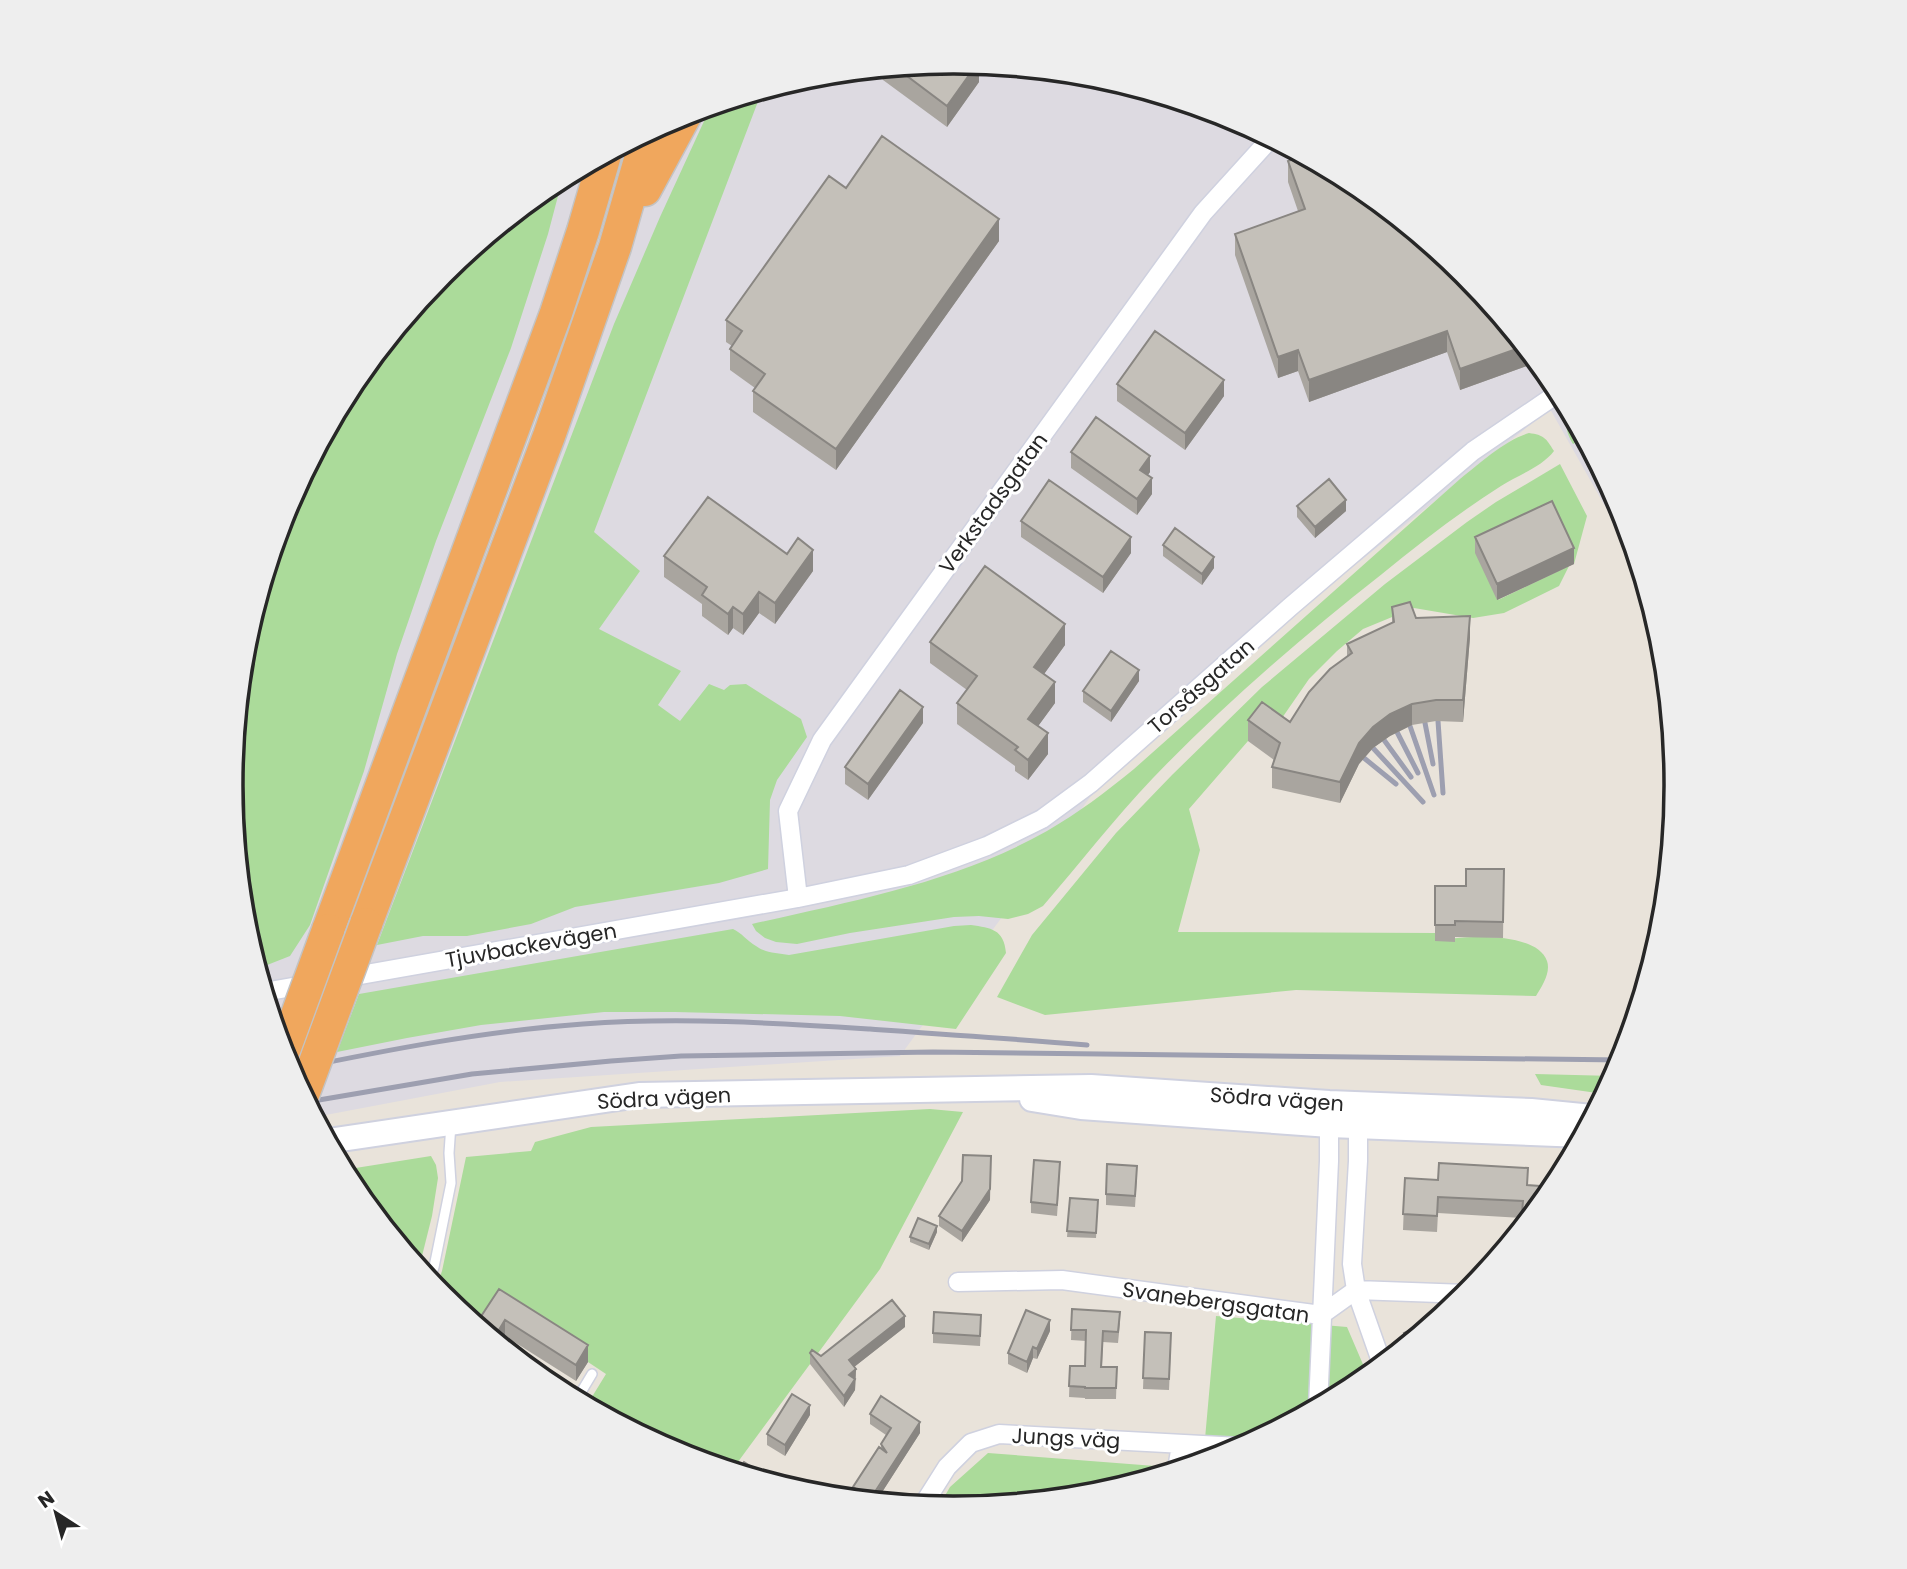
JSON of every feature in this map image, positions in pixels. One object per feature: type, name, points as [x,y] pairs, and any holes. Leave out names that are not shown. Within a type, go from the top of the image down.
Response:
[{"type":"highway","points":[[615,247],[678,129]]},
{"type":"highway","points":[[308,1081],[550,436],[615,247],[644,145]]},
{"type":"highway","points":[[289,1036],[556,313],[601,168]]},
{"type":"main road","name":"Södra vägen","points":[[338,1140],[639,1095],[961,1089],[1081,1107],[1358,1115],[1572,1134]]},
{"type":"main road","name":"Södra vägen","points":[[1358,1115],[1531,1111],[1582,1116]]},
{"type":"street","name":"Verkstadsgatan","points":[[798,898],[788,811],[822,740],[1203,212],[1264,145]]},
{"type":"street","name":"Torsåsgatan","points":[[798,898],[908,875],[987,846],[1042,818],[1091,783],[1290,607],[1473,452],[1551,399]]},
{"type":"street","name":"Tjuvbackevägen","points":[[273,990],[798,898]]},
{"type":"street","points":[[1318,1394],[1329,1114]]},
{"type":"street","points":[[1358,1115],[1352,1264],[1356,1290],[1379,1354]]},
{"type":"street","name":"Svanebergsgatan","points":[[958,1282],[1062,1280],[1321,1315],[1356,1290]]},
{"type":"street","points":[[1356,1290],[1449,1293]]},
{"type":"street","name":"Jungs väg","points":[[929,1495],[947,1467],[971,1443],[999,1434],[1213,1446]]},
{"type":"street","points":[[1179,1459],[1181,1445]]},
{"type":"lane","points":[[433,1268],[451,1183],[449,1153],[452,1122]]},
{"type":"lane","points":[[582,1391],[593,1374]]},
{"type":"shaded area","points":[[954,74],[1000,75],[1092,87],[1182,111],[1226,128],[1268,147],[1349,193],[1386,220],[1456,282],[1518,352],[1545,389],[1591,470],[1614,522],[1550,409],[1300,609],[1091,796],[900,1056],[500,1082],[325,1115],[280,1013],[256,923],[244,831],[244,738],[256,646],[280,556],[316,470],[338,429],[362,389],[419,316],[485,250],[558,193],[639,147],[681,128],[725,111],[815,87],[907,75]]},
{"type":"green space","points":[[758,101],[594,532],[640,571],[599,629],[681,671],[658,705],[680,721],[709,684],[724,690],[730,685],[746,684],[801,719],[807,737],[777,780],[770,800],[768,869],[719,883],[575,907],[531,924],[467,936],[423,936],[377,945],[614,324],[705,119]]},
{"type":"green space","points":[[559,192],[511,348],[436,541],[397,654],[364,771],[310,925],[290,956],[266,965],[256,923],[244,831],[244,738],[249,692],[256,646],[280,556],[316,470],[362,389],[389,352],[451,282],[485,250]]},
{"type":"green space","points":[[1567,426],[1576,442],[1573,444],[1569,436]]},
{"type":"green space","points":[[1529,433],[1547,440],[1554,451],[1549,457],[1440,528],[1264,672],[1153,778],[1043,906],[1028,914],[1008,919],[954,917],[797,944],[776,942],[756,931],[752,924],[866,898],[977,864],[1013,849],[1070,817],[1134,769],[1460,479],[1502,446]]},
{"type":"green space","points":[[1560,464],[1587,516],[1574,564],[1552,517],[1498,600],[1569,566],[1559,586],[1504,613],[1473,618],[1414,608],[1363,629],[1337,651],[1309,679],[1273,731],[1261,723],[1189,809],[1200,850],[1178,932],[1435,933],[1435,941],[1479,937],[1513,940],[1540,951],[1547,961],[1547,975],[1536,996],[1296,990],[1045,1015],[997,997],[1032,935],[1116,833],[1262,687],[1385,584],[1467,522]]},
{"type":"green space","points":[[971,925],[985,927],[999,934],[1006,953],[956,1029],[840,1016],[604,1012],[481,1025],[337,1052],[359,994],[733,929],[760,948],[789,955]]},
{"type":"green space","points":[[1535,1074],[1602,1076],[1594,1093],[1541,1085]]},
{"type":"green space","points":[[930,1109],[963,1112],[880,1269],[738,1462],[681,1441],[592,1397],[606,1374],[588,1362],[489,1322],[440,1276],[466,1157],[531,1151],[535,1142],[591,1127]]},
{"type":"green space","points":[[431,1156],[438,1178],[422,1256],[389,1217],[355,1168]]},
{"type":"green space","points":[[1216,1316],[1347,1327],[1363,1365],[1268,1422],[1204,1449]]},
{"type":"green space","points":[[988,1453],[1155,1466],[1092,1482],[1000,1494],[945,1496],[950,1487]]},
{"type":"building","points":[[970,74],[947,106],[906,75]]},
{"type":"building","points":[[882,136],[999,219],[836,449],[753,391],[765,374],[730,349],[742,331],[726,320],[829,176],[846,188]]},
{"type":"building","points":[[1291,160],[1349,193],[1386,220],[1456,282],[1516,349],[1460,369],[1447,331],[1309,380],[1298,350],[1278,357],[1235,234],[1305,209],[1288,161]]},
{"type":"building","points":[[1155,331],[1224,380],[1185,433],[1117,384]]},
{"type":"building","points":[[1096,417],[1150,456],[1140,470],[1152,478],[1137,499],[1071,452]]},
{"type":"building","points":[[1329,479],[1346,500],[1315,527],[1297,506]]},
{"type":"building","points":[[1049,480],[1131,537],[1103,577],[1021,521]]},
{"type":"building","points":[[708,497],[787,554],[798,538],[813,550],[775,603],[759,592],[743,614],[733,607],[728,614],[702,595],[707,587],[664,556]]},
{"type":"building","points":[[1552,501],[1574,548],[1497,584],[1475,537]]},
{"type":"building","points":[[1175,528],[1214,557],[1202,574],[1163,545]]},
{"type":"building","points":[[985,566],[1065,624],[1034,667],[1055,682],[1028,719],[1048,733],[1028,760],[1015,750],[1018,747],[957,703],[977,676],[930,642]]},
{"type":"building","points":[[1410,602],[1416,618],[1470,616],[1463,700],[1436,700],[1412,704],[1390,714],[1373,727],[1359,743],[1340,782],[1272,767],[1280,743],[1248,720],[1262,702],[1290,722],[1309,692],[1330,669],[1352,653],[1347,644],[1394,622],[1392,607]]},
{"type":"building","points":[[1111,651],[1139,670],[1111,711],[1083,691]]},
{"type":"building","points":[[900,690],[923,707],[868,784],[845,767]]},
{"type":"building","points":[[1466,869],[1504,869],[1503,922],[1455,921],[1455,925],[1435,925],[1435,886],[1466,886]]},
{"type":"building","points":[[963,1155],[991,1156],[990,1189],[962,1231],[939,1216],[962,1181]]},
{"type":"building","points":[[1034,1160],[1060,1162],[1057,1205],[1031,1202]]},
{"type":"building","points":[[1439,1163],[1528,1168],[1527,1185],[1541,1186],[1522,1211],[1523,1201],[1438,1197],[1437,1216],[1403,1214],[1405,1178],[1438,1180]]},
{"type":"building","points":[[1107,1164],[1137,1166],[1135,1196],[1106,1194]]},
{"type":"building","points":[[1070,1198],[1098,1200],[1096,1233],[1067,1231]]},
{"type":"building","points":[[918,1218],[937,1226],[929,1244],[910,1237]]},
{"type":"building","points":[[499,1289],[588,1345],[576,1365],[505,1320],[499,1330],[481,1316]]},
{"type":"building","points":[[892,1300],[905,1316],[849,1360],[856,1369],[849,1375],[855,1379],[844,1396],[810,1353],[812,1350],[821,1356]]},
{"type":"building","points":[[1072,1309],[1120,1312],[1118,1332],[1103,1331],[1101,1367],[1117,1367],[1116,1388],[1069,1386],[1070,1366],[1085,1366],[1086,1330],[1071,1330]]},
{"type":"building","points":[[1026,1310],[1050,1320],[1037,1349],[1033,1347],[1027,1362],[1008,1353]]},
{"type":"building","points":[[934,1312],[981,1315],[980,1336],[933,1333]]},
{"type":"building","points":[[1145,1332],[1171,1333],[1169,1379],[1143,1378]]},
{"type":"building","points":[[792,1394],[810,1405],[785,1445],[767,1434]]},
{"type":"building","points":[[881,1396],[920,1422],[876,1491],[853,1487],[879,1447],[887,1453],[881,1444],[891,1428],[870,1414]]},
{"type":"railway","points":[[1438,721],[1443,793]]},
{"type":"railway","points":[[1425,723],[1433,764]]},
{"type":"railway","points":[[1410,726],[1434,795]]},
{"type":"railway","points":[[1397,732],[1418,773]]},
{"type":"railway","points":[[1384,740],[1411,777]]},
{"type":"railway","points":[[1373,748],[1423,802]]},
{"type":"railway","points":[[1364,758],[1396,784]]},
{"type":"railway","points":[[302,1068],[472,1036],[619,1022],[762,1023],[1087,1045]]},
{"type":"railway","points":[[317,1100],[472,1074],[681,1056],[933,1052],[1609,1060]]}]
